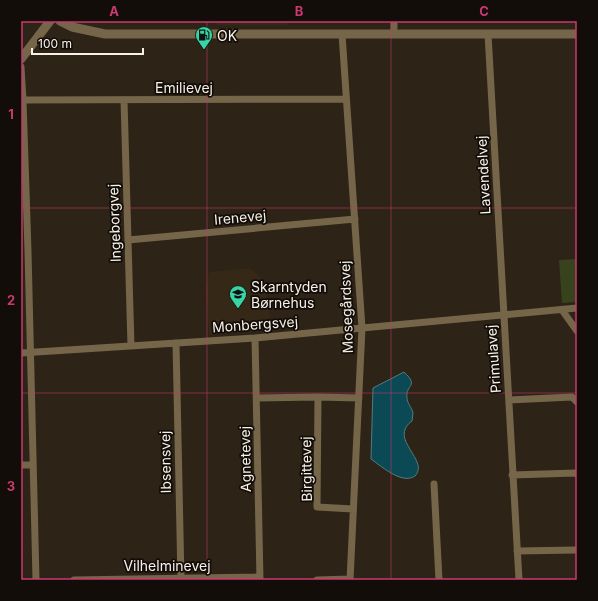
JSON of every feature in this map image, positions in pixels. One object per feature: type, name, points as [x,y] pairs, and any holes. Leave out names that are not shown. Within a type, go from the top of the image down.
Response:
[{"type":"street","points":[[21,59],[50,21]]},
{"type":"street","points":[[60,21],[72,27],[105,34],[577,34]]},
{"type":"street","points":[[394,21],[394,34]]},
{"type":"street","name":"Mosegårdsvej","points":[[317,580],[350,580],[359,398],[362,328],[342,34]]},
{"type":"street","name":"Lavendelvej","points":[[488,34],[503,315]]},
{"type":"street","points":[[21,67],[31,352],[36,580]]},
{"type":"street","name":"Emilievej","points":[[22,100],[346,99]]},
{"type":"street","name":"Ingeborgvej","points":[[124,100],[131,346]]},
{"type":"street","name":"Irenevej","points":[[128,240],[355,219]]},
{"type":"street","name":"Monbergsvej","points":[[21,353],[255,338],[577,308]]},
{"type":"street","points":[[562,310],[577,331]]},
{"type":"street","name":"Primulavej","points":[[503,315],[510,400],[512,475],[519,580]]},
{"type":"street","name":"Agnetevej","points":[[255,338],[260,579]]},
{"type":"street","name":"Ibsensvej","points":[[176,343],[181,579]]},
{"type":"street","name":"Birgittevej","points":[[318,397],[317,507],[353,509]]},
{"type":"street","name":"Primulavej","points":[[510,400],[572,397],[577,402]]},
{"type":"street","points":[[257,398],[359,398]]},
{"type":"street","points":[[21,465],[33,465]]},
{"type":"street","points":[[512,475],[577,474]]},
{"type":"street","points":[[434,484],[439,580]]},
{"type":"street","points":[[517,552],[577,550]]},
{"type":"street","name":"Vilhelminevej","points":[[74,580],[260,579]]},
{"type":"shaded area","points":[[217,21],[316,22],[288,22],[288,25],[217,25]]},
{"type":"shaded area","name":"Skarntyden Børnehus","points":[[250,268],[265,282],[272,330],[209,335],[206,288],[209,272]]},
{"type":"green space","points":[[577,259],[577,302],[562,303],[559,260]]},
{"type":"water","points":[[404,372],[411,380],[407,398],[413,413],[412,421],[404,432],[404,437],[418,465],[418,472],[415,476],[410,478],[404,478],[392,474],[371,459],[373,388]]},
{"type":"place","name":"OK","points":[[204,50]]},
{"type":"place","name":"Skarntyden Børnehus","points":[[238,309]]}]
